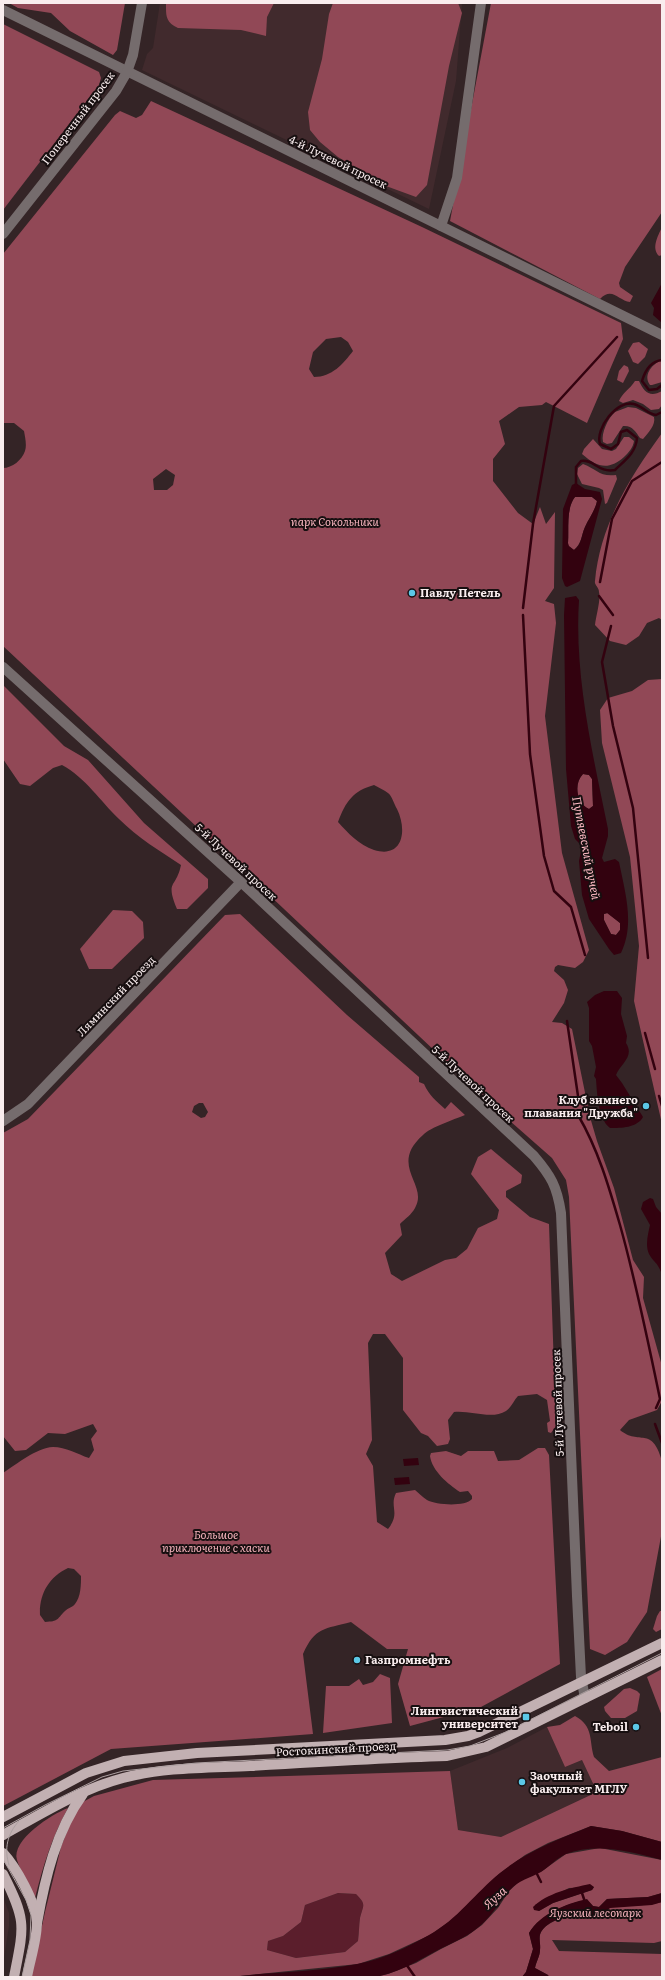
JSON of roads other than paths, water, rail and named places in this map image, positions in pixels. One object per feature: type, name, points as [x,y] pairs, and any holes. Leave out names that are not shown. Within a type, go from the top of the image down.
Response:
[{"type":"main road","name":"Ростокинский проезд","points":[[3,1816],[86,1773],[124,1761],[197,1753],[458,1738],[473,1734],[502,1722],[662,1643]]},
{"type":"main road","name":"Ростокинский проезд","points":[[3,1835],[84,1793],[124,1778],[151,1773],[461,1754],[486,1747],[662,1660]]},
{"type":"main road","points":[[27,1977],[37,1923],[51,1862],[62,1832],[74,1807],[84,1793]]},
{"type":"main road","points":[[3,1853],[14,1866],[33,1906],[37,1923]]},
{"type":"main road","points":[[3,1874],[18,1903],[22,1920],[22,1938],[14,1977]]},
{"type":"street","name":"Поперечный просек","points":[[3,234],[116,91],[128,72],[133,55],[142,3]]},
{"type":"street","points":[[441,226],[457,178],[481,3]]},
{"type":"street","name":"4-й Лучевой просек","points":[[3,10],[662,335]]},
{"type":"street","name":"5-й Лучевой просек","points":[[3,667],[241,882],[534,1156],[547,1172],[558,1191],[561,1213],[582,1682],[585,1698]]},
{"type":"street","name":"Ляминский проезд","points":[[3,1121],[28,1104],[241,882]]},
{"type":"water","points":[[662,283],[662,323],[653,315],[654,308],[651,303]]},
{"type":"water","points":[[576,483],[585,489],[600,492],[602,499],[580,581],[567,587],[565,586],[562,578],[563,509],[572,485]],"holes":[[[575,497],[592,497],[597,501],[596,505],[585,527],[580,542],[574,550],[568,543],[568,519],[570,507]]]},
{"type":"water","points":[[576,596],[579,600],[578,629],[582,686],[591,744],[608,829],[608,836],[602,858],[604,862],[615,859],[619,862],[628,908],[625,942],[621,953],[614,955],[589,919],[582,895],[579,861],[582,846],[575,839],[571,826],[566,769],[565,598]],"holes":[[[583,774],[589,775],[592,779],[593,806],[589,809],[579,798],[577,788]],[[607,913],[620,923],[620,930],[616,935],[611,934],[604,920],[604,914]]]},
{"type":"water","points":[[604,991],[617,991],[622,998],[621,1014],[627,1036],[626,1043],[629,1052],[626,1060],[616,1075],[643,1117],[637,1123],[624,1127],[610,1128],[603,1119],[599,1105],[596,1079],[594,1076],[596,1067],[592,1046],[589,1041],[589,1008],[587,1002],[595,995]]},
{"type":"water","points":[[650,1198],[653,1199],[656,1207],[662,1214],[662,1275],[648,1251],[647,1240],[650,1225],[641,1209],[643,1202]]},
{"type":"water","points":[[418,1458],[419,1465],[404,1466],[403,1459]]},
{"type":"water","points":[[409,1477],[410,1484],[395,1485],[394,1478]]},
{"type":"water","name":"Яуза","points":[[591,1826],[622,1831],[662,1842],[662,1860],[627,1851],[602,1849],[578,1850],[566,1854],[541,1872],[521,1881],[513,1887],[485,1921],[472,1932],[410,1965],[385,1975],[375,1977],[230,1977],[341,1967],[366,1962],[394,1952],[421,1940],[439,1929],[458,1914],[491,1881],[510,1865],[544,1846]]},
{"type":"water","points":[[590,1884],[594,1887],[592,1890],[553,1903],[539,1911],[534,1910],[533,1907],[545,1898],[567,1889]]},
{"type":"water","points":[[662,1893],[662,1902],[652,1905],[610,1908],[602,1915],[569,1916],[553,1921],[546,1926],[540,1934],[540,1952],[535,1968],[549,1977],[522,1977],[526,1972],[533,1949],[529,1933],[540,1920],[555,1910],[587,1899],[593,1906],[599,1907],[607,1899],[648,1897]]},
{"type":"waterway","points":[[523,608],[533,524],[554,406],[617,337]]},
{"type":"waterway","name":"Путяевский ручей","points":[[662,360],[655,362],[649,367],[642,381],[649,390],[657,389],[662,385]]},
{"type":"waterway","name":"Путяевский ручей","points":[[576,486],[576,467],[581,461],[589,462],[604,470],[615,470],[632,452],[637,438],[627,430],[621,432],[618,444],[611,449],[600,444],[599,438],[604,423],[614,411],[621,406],[634,404],[656,415],[662,412]]},
{"type":"waterway","points":[[600,582],[612,519],[632,481],[662,462]]},
{"type":"waterway","points":[[599,596],[613,615]]},
{"type":"waterway","points":[[523,615],[530,754],[544,856],[554,891],[571,907],[585,955]]},
{"type":"waterway","points":[[611,626],[602,662],[613,726],[633,808],[648,958]]},
{"type":"waterway","points":[[567,1021],[578,1096]]},
{"type":"waterway","points":[[645,1033],[655,1069]]},
{"type":"waterway","points":[[659,1096],[662,1106]]},
{"type":"waterway","points":[[578,1115],[602,1168],[626,1246],[642,1312],[660,1399],[656,1408]]},
{"type":"waterway","points":[[655,1424],[662,1443]]},
{"type":"waterway","points":[[536,1872],[541,1882]]},
{"type":"waterway","points":[[580,1891],[585,1902]]},
{"type":"waterway","points":[[406,1964],[415,1977]]},
{"type":"tram line","points":[[3,1828],[45,1805],[102,1777],[123,1771],[196,1763],[447,1750],[470,1746],[506,1732],[662,1653]]},
{"type":"tram line","points":[[9,1865],[7,1853],[9,1836],[19,1821]]},
{"type":"tram line","points":[[3,1859],[26,1900],[31,1915],[30,1940],[22,1977]]},
{"type":"place","name":"Павлу Петель","points":[[412,593]]},
{"type":"place","name":"Клуб зимнего плавания \"Дружба\"","points":[[646,1106]]},
{"type":"place","name":"Газпромнефть","points":[[357,1660]]},
{"type":"place","name":"Лингвистический университет","points":[[526,1717]]},
{"type":"place","name":"Teboil","points":[[636,1727]]},
{"type":"place","name":"Заочный факультет МГЛУ","points":[[522,1782]]},
{"type":"park label","name":"парк Сокольники","points":[[335,522]]},
{"type":"park label","name":"Большое приключение с хаски","points":[[216,1541]]},
{"type":"park label","name":"Яузский лесопарк","points":[[595,1913]]}]
